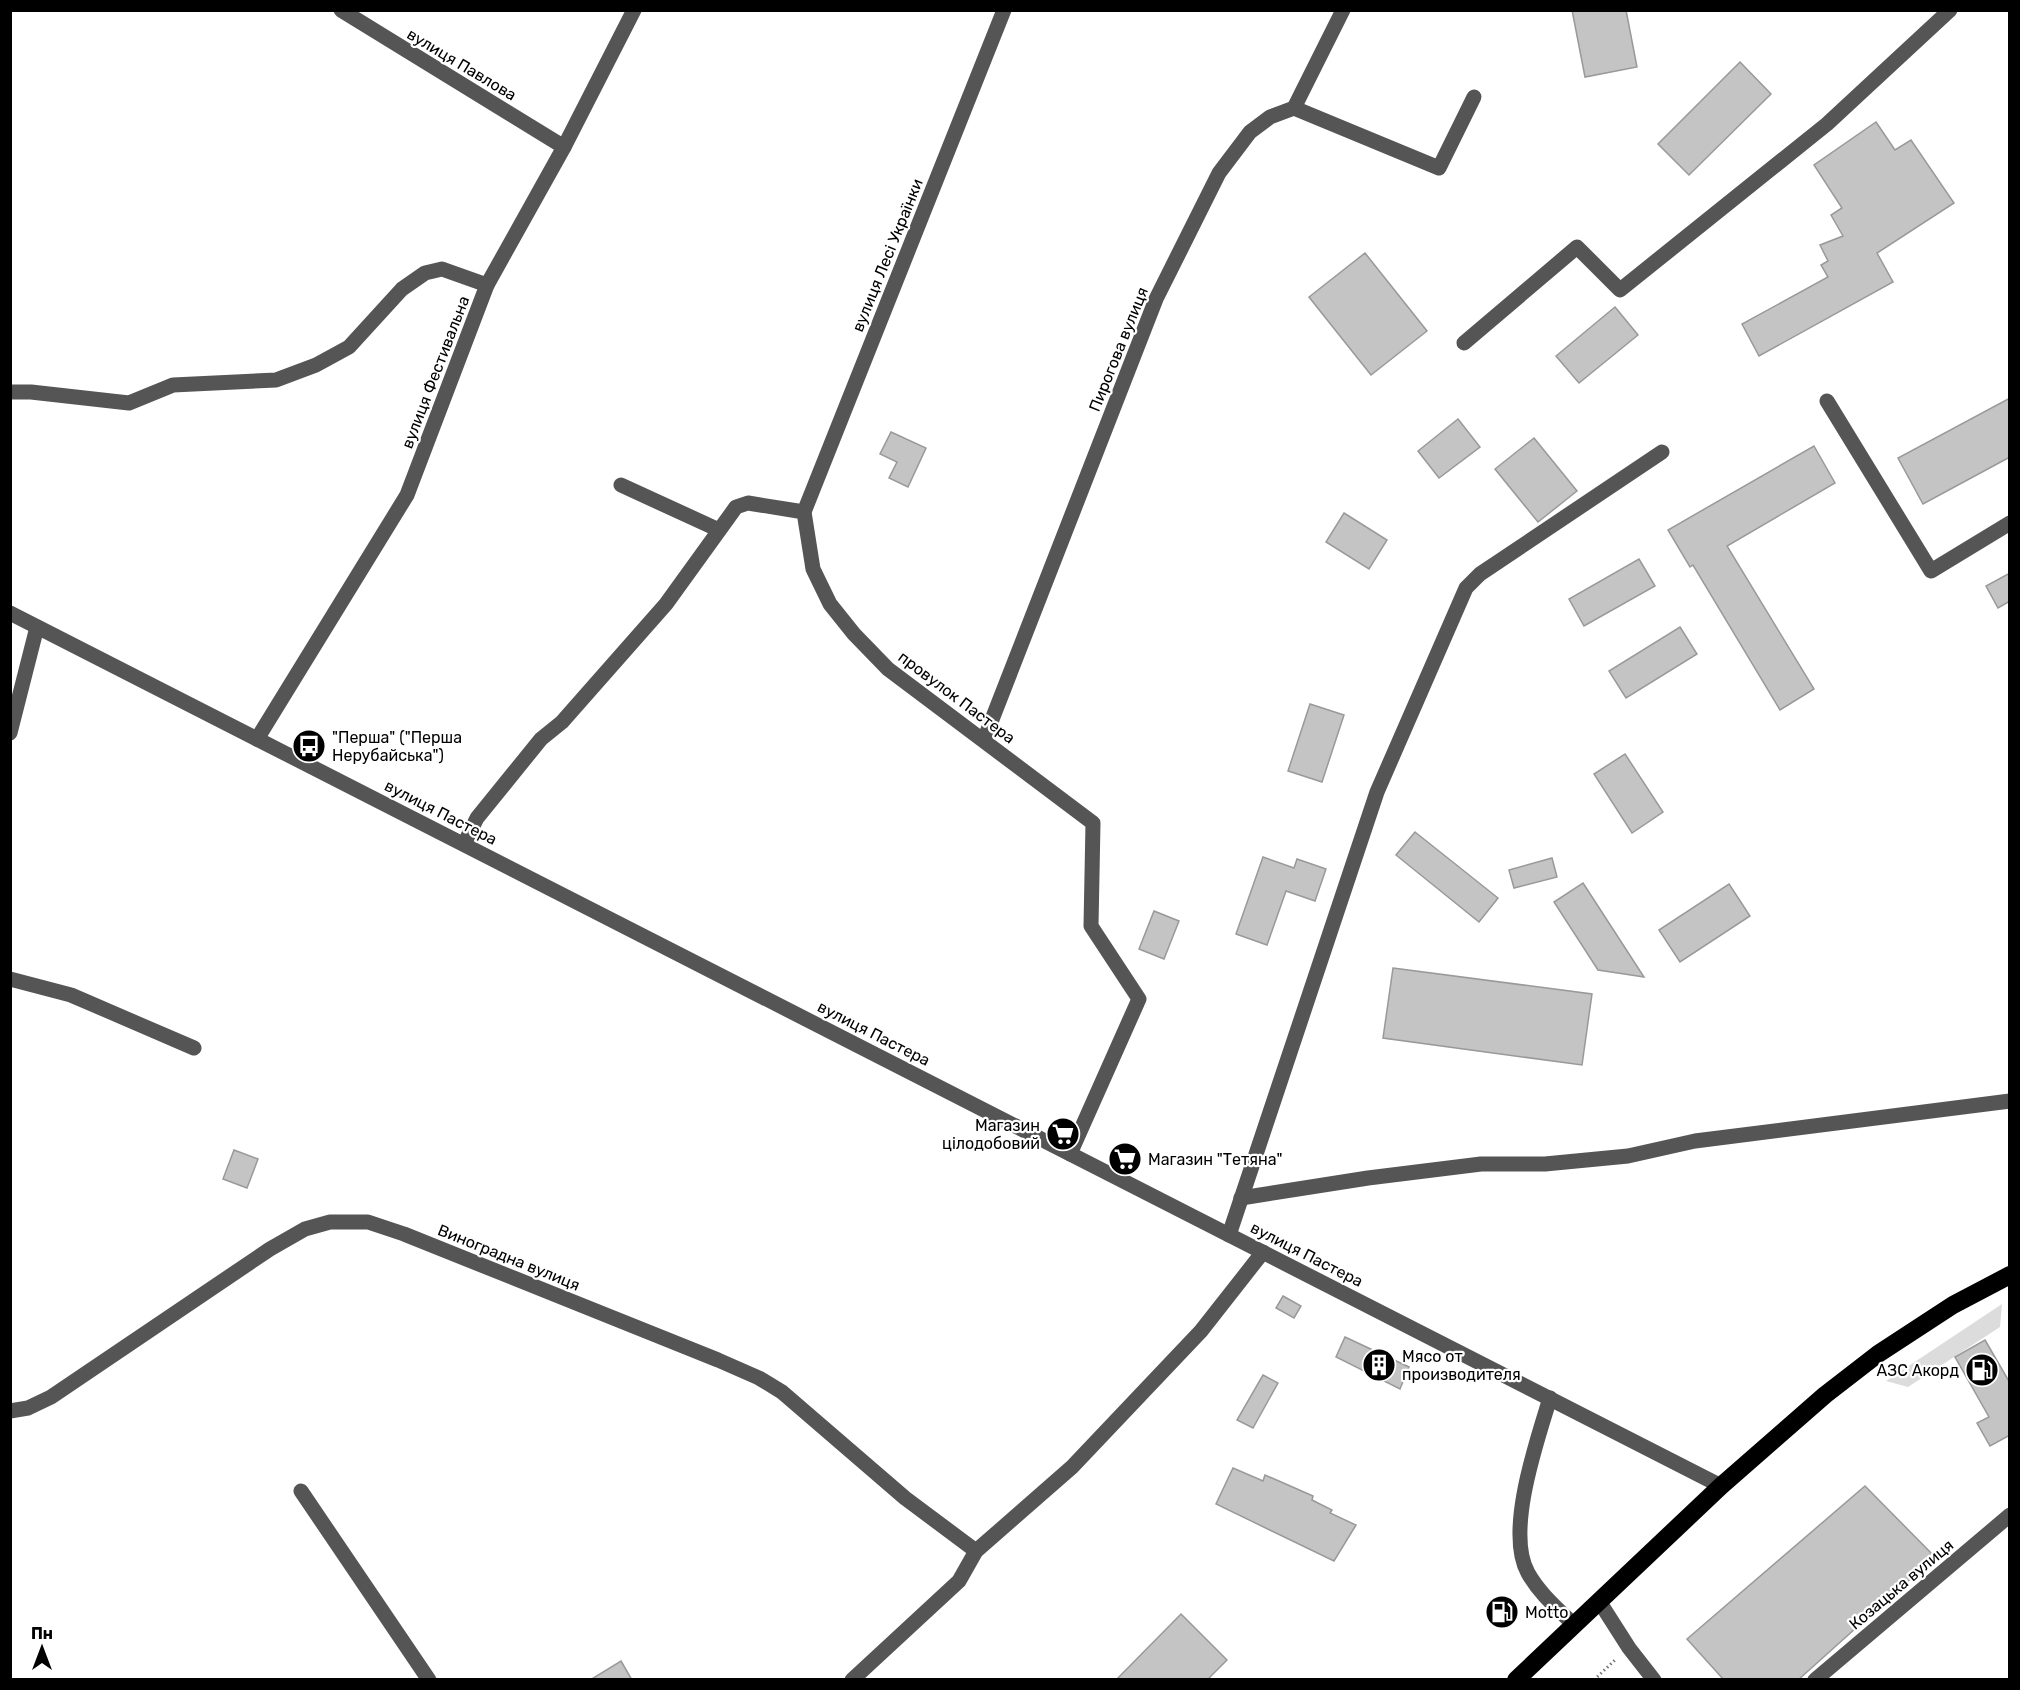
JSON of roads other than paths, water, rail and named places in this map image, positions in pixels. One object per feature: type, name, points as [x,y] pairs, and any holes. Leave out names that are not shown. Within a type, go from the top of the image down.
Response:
[{"type":"highway","points":[[1516,1680],[1721,1486],[1825,1395],[1878,1354],[1953,1305],[2010,1275]]},
{"type":"street","name":"вулиця Павлова","points":[[340,10],[564,147]]},
{"type":"street","name":"вулиця Фестивальна","points":[[257,739],[407,495],[487,285],[564,147],[634,10]]},
{"type":"street","name":"вулиця Лесі Українки","points":[[804,512],[1004,10]]},
{"type":"street","points":[[1343,10],[1294,108],[1439,168],[1474,97]]},
{"type":"street","points":[[1464,343],[1577,247],[1620,290],[1827,124],[1950,10]]},
{"type":"street","name":"Пирогова вулиця","points":[[984,740],[1156,299],[1219,173],[1250,132],[1270,117],[1294,108]]},
{"type":"street","points":[[10,392],[31,392],[129,403],[173,385],[276,380],[316,365],[349,347],[402,289],[425,273],[442,269],[487,285]]},
{"type":"street","points":[[1827,400],[1931,571],[2010,523]]},
{"type":"street","points":[[1229,1235],[1377,792],[1467,588],[1480,574],[1662,452]]},
{"type":"street","points":[[621,485],[719,530]]},
{"type":"street","points":[[464,844],[477,818],[541,739],[562,722],[666,604],[736,507],[748,503],[804,512]]},
{"type":"street","name":"провулок Пастера","points":[[804,512],[813,569],[830,604],[888,669],[1093,824],[1091,926],[1139,999],[1070,1154]]},
{"type":"street","name":"вулиця Пастера","points":[[10,613],[1721,1486]]},
{"type":"street","points":[[10,733],[37,627]]},
{"type":"street","points":[[10,979],[71,995],[194,1048]]},
{"type":"street","points":[[1241,1198],[1368,1178],[1482,1164],[1545,1164],[1628,1156],[1695,1141],[2010,1101]]},
{"type":"street","name":"Виноградна вулиця","points":[[10,1411],[28,1408],[51,1397],[270,1249],[305,1229],[330,1222],[368,1222],[759,1378],[782,1392],[905,1498],[976,1551]]},
{"type":"street","points":[[852,1680],[959,1581],[976,1551],[1080,1458],[1201,1331],[1263,1252]]},
{"type":"street","points":[[1550,1398],[1525,1481],[1521,1551],[1528,1574],[1574,1625]]},
{"type":"street","points":[[301,1491],[429,1680]]},
{"type":"street","name":"Козацька вулиця","points":[[1822,1677],[2010,1515]]},
{"type":"street","points":[[1599,1601],[1629,1648],[1654,1680]]},
{"type":"place","name":"\"Перша\" (\"Перша Нерубайська\")","points":[[309,746]]},
{"type":"place","name":"Магазин цілодобовий","points":[[1063,1134]]},
{"type":"place","name":"Магазин \"Тетяна\"","points":[[1125,1159]]},
{"type":"place","name":"Мясо от производителя","points":[[1379,1365]]},
{"type":"place","name":"АЗС Акорд","points":[[1982,1370]]},
{"type":"place","name":"Motto","points":[[1502,1612]]}]
